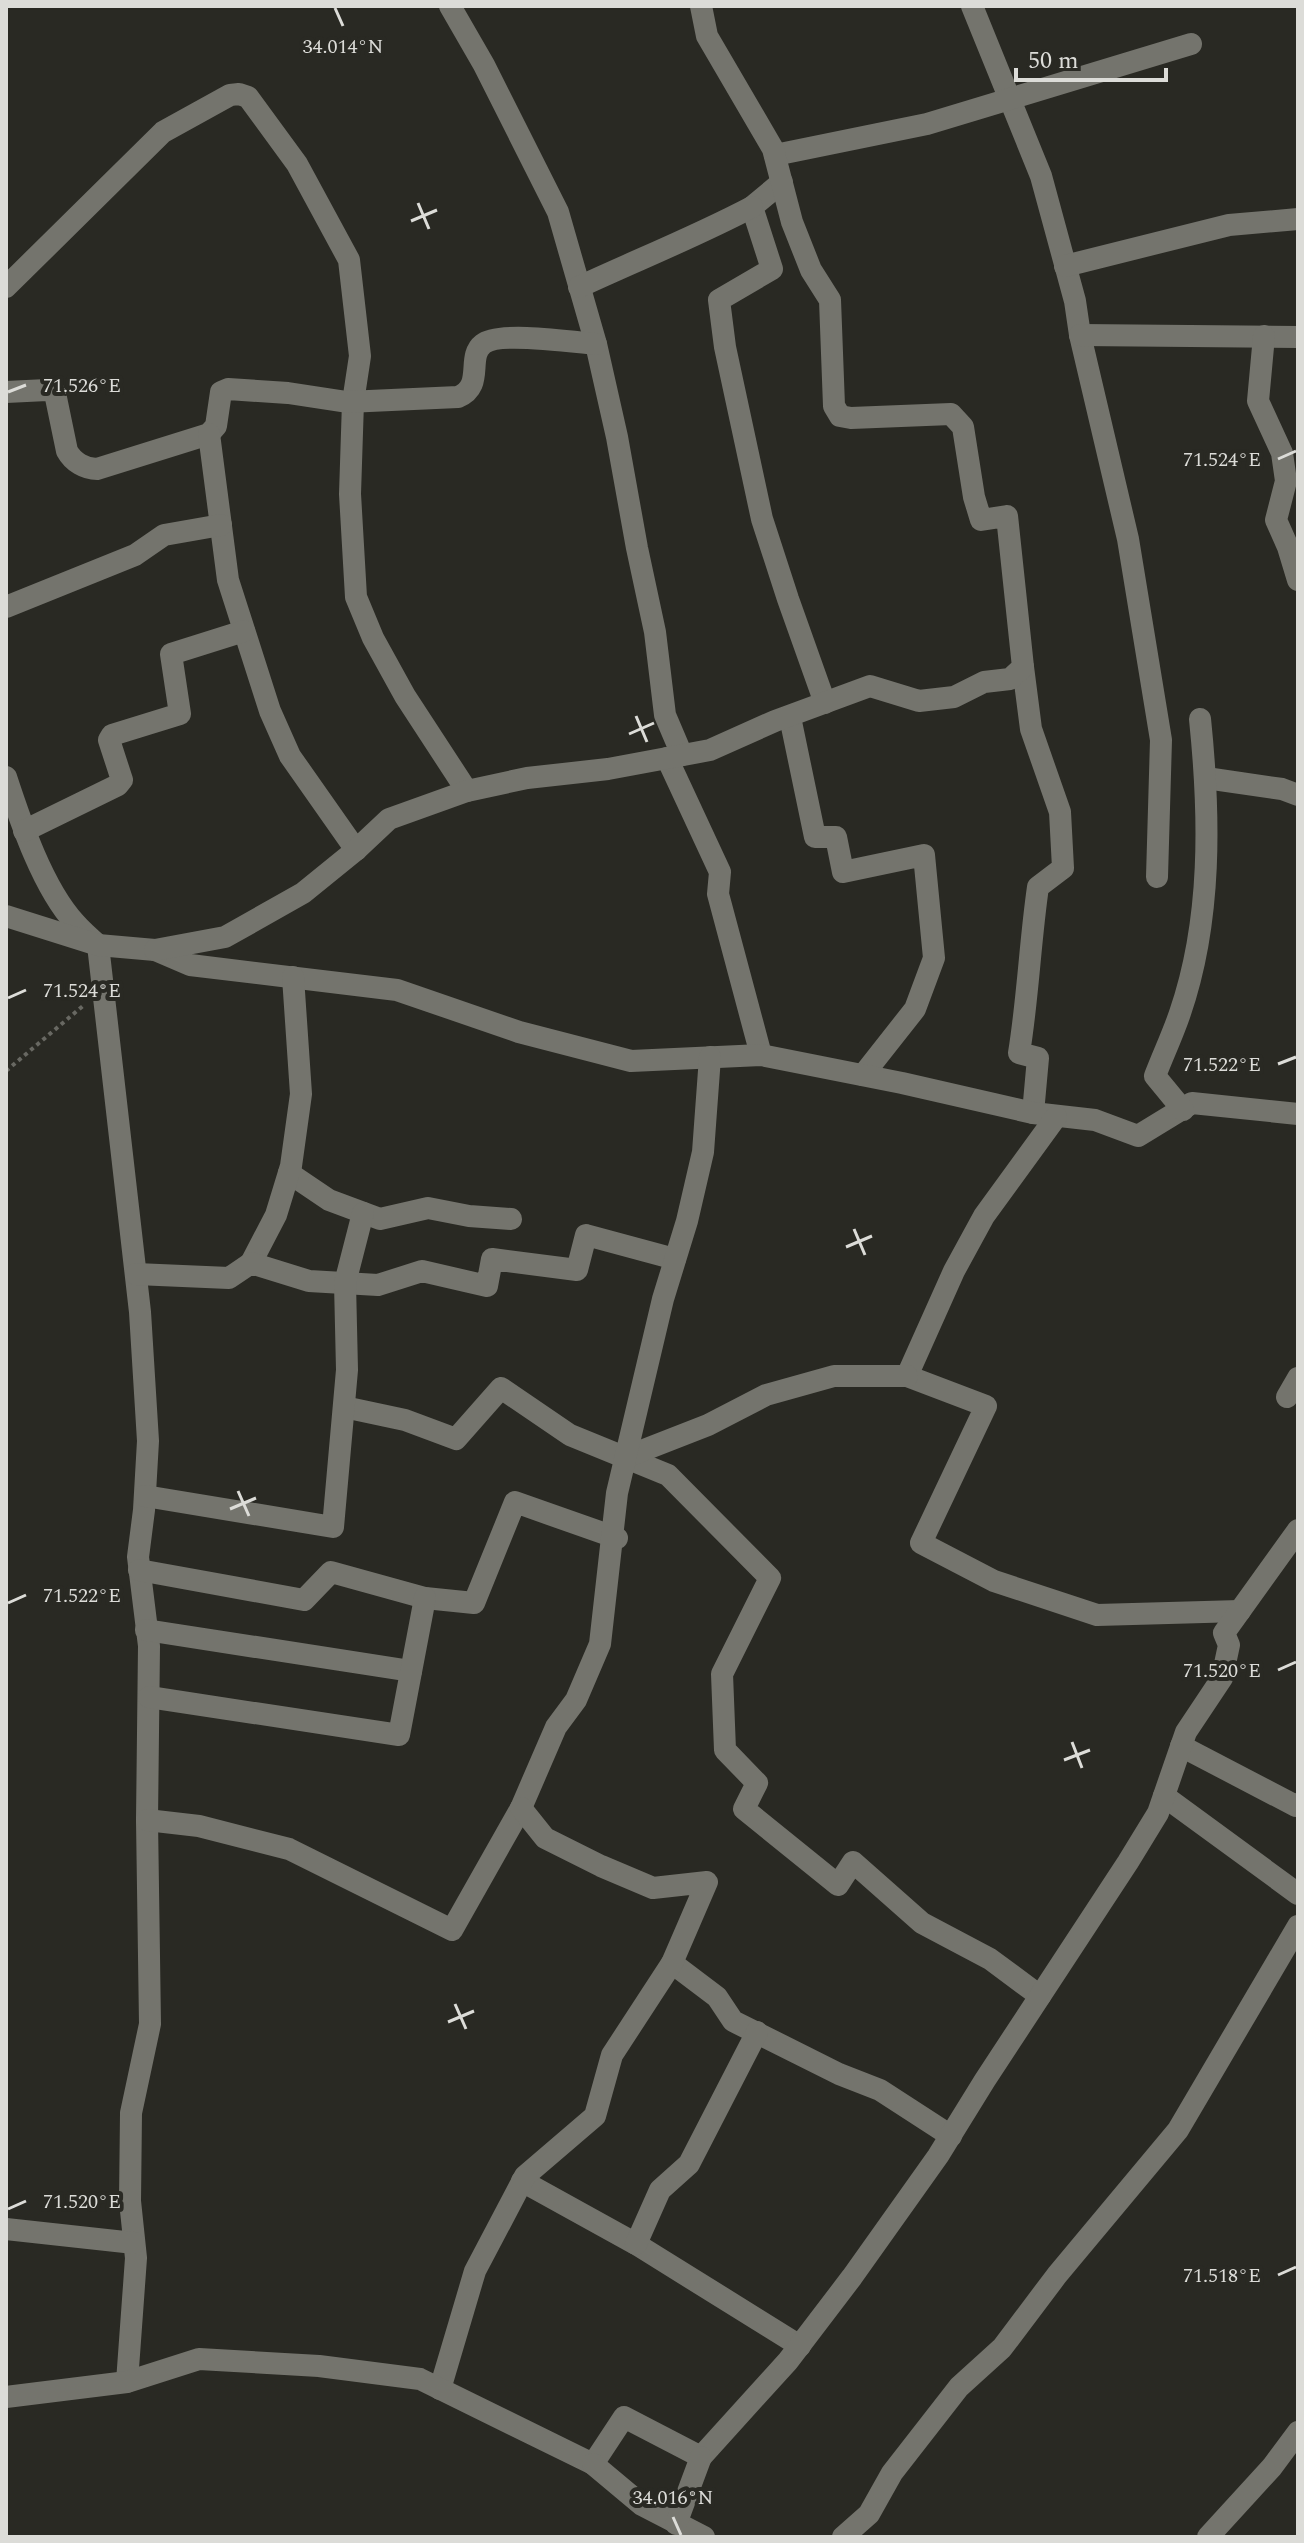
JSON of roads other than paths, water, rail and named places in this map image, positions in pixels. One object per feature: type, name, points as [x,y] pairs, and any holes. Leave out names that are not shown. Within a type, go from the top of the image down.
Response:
[{"type":"street","points":[[450,6],[484,65],[558,212],[596,344],[617,437],[655,632],[665,715],[674,756],[720,872],[718,894],[761,1055]]},
{"type":"street","points":[[701,6],[707,36],[775,155],[792,222],[811,270],[830,300],[834,406],[840,416],[851,418],[951,414],[963,427],[974,497],[981,520],[1007,516],[1031,729],[1060,812],[1063,868],[1038,887],[1033,926],[1019,1053],[1038,1058],[1033,1113]]},
{"type":"street","points":[[972,6],[1041,176],[1075,301],[1080,335],[1128,539],[1161,740],[1157,877]]},
{"type":"street","points":[[775,155],[927,124],[1191,44]]},
{"type":"street","points":[[6,287],[163,132],[230,95],[248,97],[297,164],[349,260],[360,356],[353,402],[350,494],[356,597],[373,638],[405,696],[467,791]]},
{"type":"street","points":[[579,287],[701,234],[752,207],[782,182]]},
{"type":"street","points":[[752,207],[772,269],[719,300],[725,347],[762,519],[825,703]]},
{"type":"street","points":[[1065,266],[1229,225],[1298,219]]},
{"type":"street","points":[[1080,335],[1298,337]]},
{"type":"street","points":[[1264,336],[1258,401],[1282,453],[1286,481],[1276,520],[1298,580]]},
{"type":"street","points":[[6,392],[47,390],[55,393],[67,451],[72,459],[89,469],[97,469],[209,434],[216,426],[221,392],[228,389],[353,402],[458,397],[467,394],[472,386],[479,347],[492,339],[525,338],[596,344]]},
{"type":"street","points":[[209,434],[228,580],[270,711],[290,756],[356,850]]},
{"type":"street","points":[[6,607],[135,555],[164,535],[221,525]]},
{"type":"street","points":[[24,831],[118,785],[122,780],[109,740],[112,735],[180,714],[171,654],[244,631]]},
{"type":"street","points":[[6,916],[98,945],[155,950],[225,937],[303,893],[389,819],[467,791],[527,778],[608,769],[710,750],[870,686],[919,701],[954,697],[984,682],[1010,679],[1023,667]]},
{"type":"street","points":[[790,717],[815,837],[836,837],[843,872],[924,855],[934,958],[915,1009],[863,1075]]},
{"type":"street","points":[[1183,1110],[1155,1076],[1181,1012],[1198,943],[1206,869],[1206,778],[1200,719]]},
{"type":"street","points":[[6,777],[24,831],[56,897],[74,922],[98,945],[136,1274],[148,1441],[138,1557],[149,1646],[147,1820],[150,2024],[131,2113],[130,2201],[136,2258],[127,2382]]},
{"type":"street","points":[[1206,778],[1282,789],[1298,795]]},
{"type":"street","points":[[155,950],[190,965],[397,990],[519,1032],[631,1061],[761,1055],[1033,1113],[1095,1120],[1138,1136],[1192,1103],[1298,1114]]},
{"type":"street","points":[[136,1274],[229,1278],[251,1263],[276,1215],[289,1173],[301,1094],[293,977]]},
{"type":"street","points":[[147,1820],[199,1826],[289,1849],[452,1930],[521,1808],[556,1727],[576,1700],[600,1644],[615,1537],[617,1493],[663,1299],[703,1152],[710,1057]]},
{"type":"street","points":[[907,1376],[954,1271],[984,1216],[1056,1117]]},
{"type":"street","points":[[289,1173],[329,1200],[380,1219],[428,1208],[469,1216],[511,1219]]},
{"type":"street","points":[[145,1496],[333,1527],[347,1370],[345,1283],[363,1213]]},
{"type":"street","points":[[251,1263],[309,1281],[378,1285],[422,1271],[487,1286],[492,1259],[577,1270],[586,1235],[675,1259]]},
{"type":"street","points":[[626,1457],[708,1425],[779,1391],[834,1376],[907,1376],[986,1406],[921,1543],[994,1581],[1097,1615],[1240,1611]]},
{"type":"street","points":[[344,1407],[405,1420],[456,1439],[501,1388],[570,1435],[668,1475],[770,1578],[722,1674],[725,1750],[757,1783],[744,1809],[838,1885],[853,1862],[922,1923],[990,1959],[1040,1996]]},
{"type":"street","points":[[139,1570],[304,1600],[331,1572],[425,1598],[474,1603],[515,1502],[615,1537]]},
{"type":"street","points":[[676,2524],[701,2457],[800,2346],[852,2277],[951,2136],[1128,1862],[1158,1813],[1186,1732],[1222,1678],[1229,1645],[1224,1633],[1298,1530]]},
{"type":"street","points":[[149,1697],[399,1735],[425,1598]]},
{"type":"street","points":[[146,1630],[411,1671]]},
{"type":"street","points":[[1181,1746],[1296,1806],[1298,1804]]},
{"type":"street","points":[[1164,1796],[1298,1894]]},
{"type":"street","points":[[440,2389],[475,2271],[522,2181],[595,2116],[612,2055],[672,1963],[707,1882],[653,1888],[545,1838],[521,1808]]},
{"type":"street","points":[[843,2537],[869,2514],[892,2473],[959,2387],[1002,2348],[1057,2275],[1178,2130],[1298,1926]]},
{"type":"street","points":[[672,1963],[717,1997],[733,2021],[839,2074],[880,2090],[951,2136]]},
{"type":"street","points":[[636,2244],[660,2190],[689,2164],[757,2032]]},
{"type":"street","points":[[522,2181],[636,2244],[800,2346]]},
{"type":"street","points":[[6,2229],[134,2243]]},
{"type":"street","points":[[6,2397],[127,2382],[199,2359],[319,2366],[420,2379],[593,2464],[642,2505],[704,2537]]},
{"type":"street","points":[[593,2464],[624,2417],[701,2457]]},
{"type":"street","points":[[1208,2537],[1272,2467],[1298,2432]]}]
